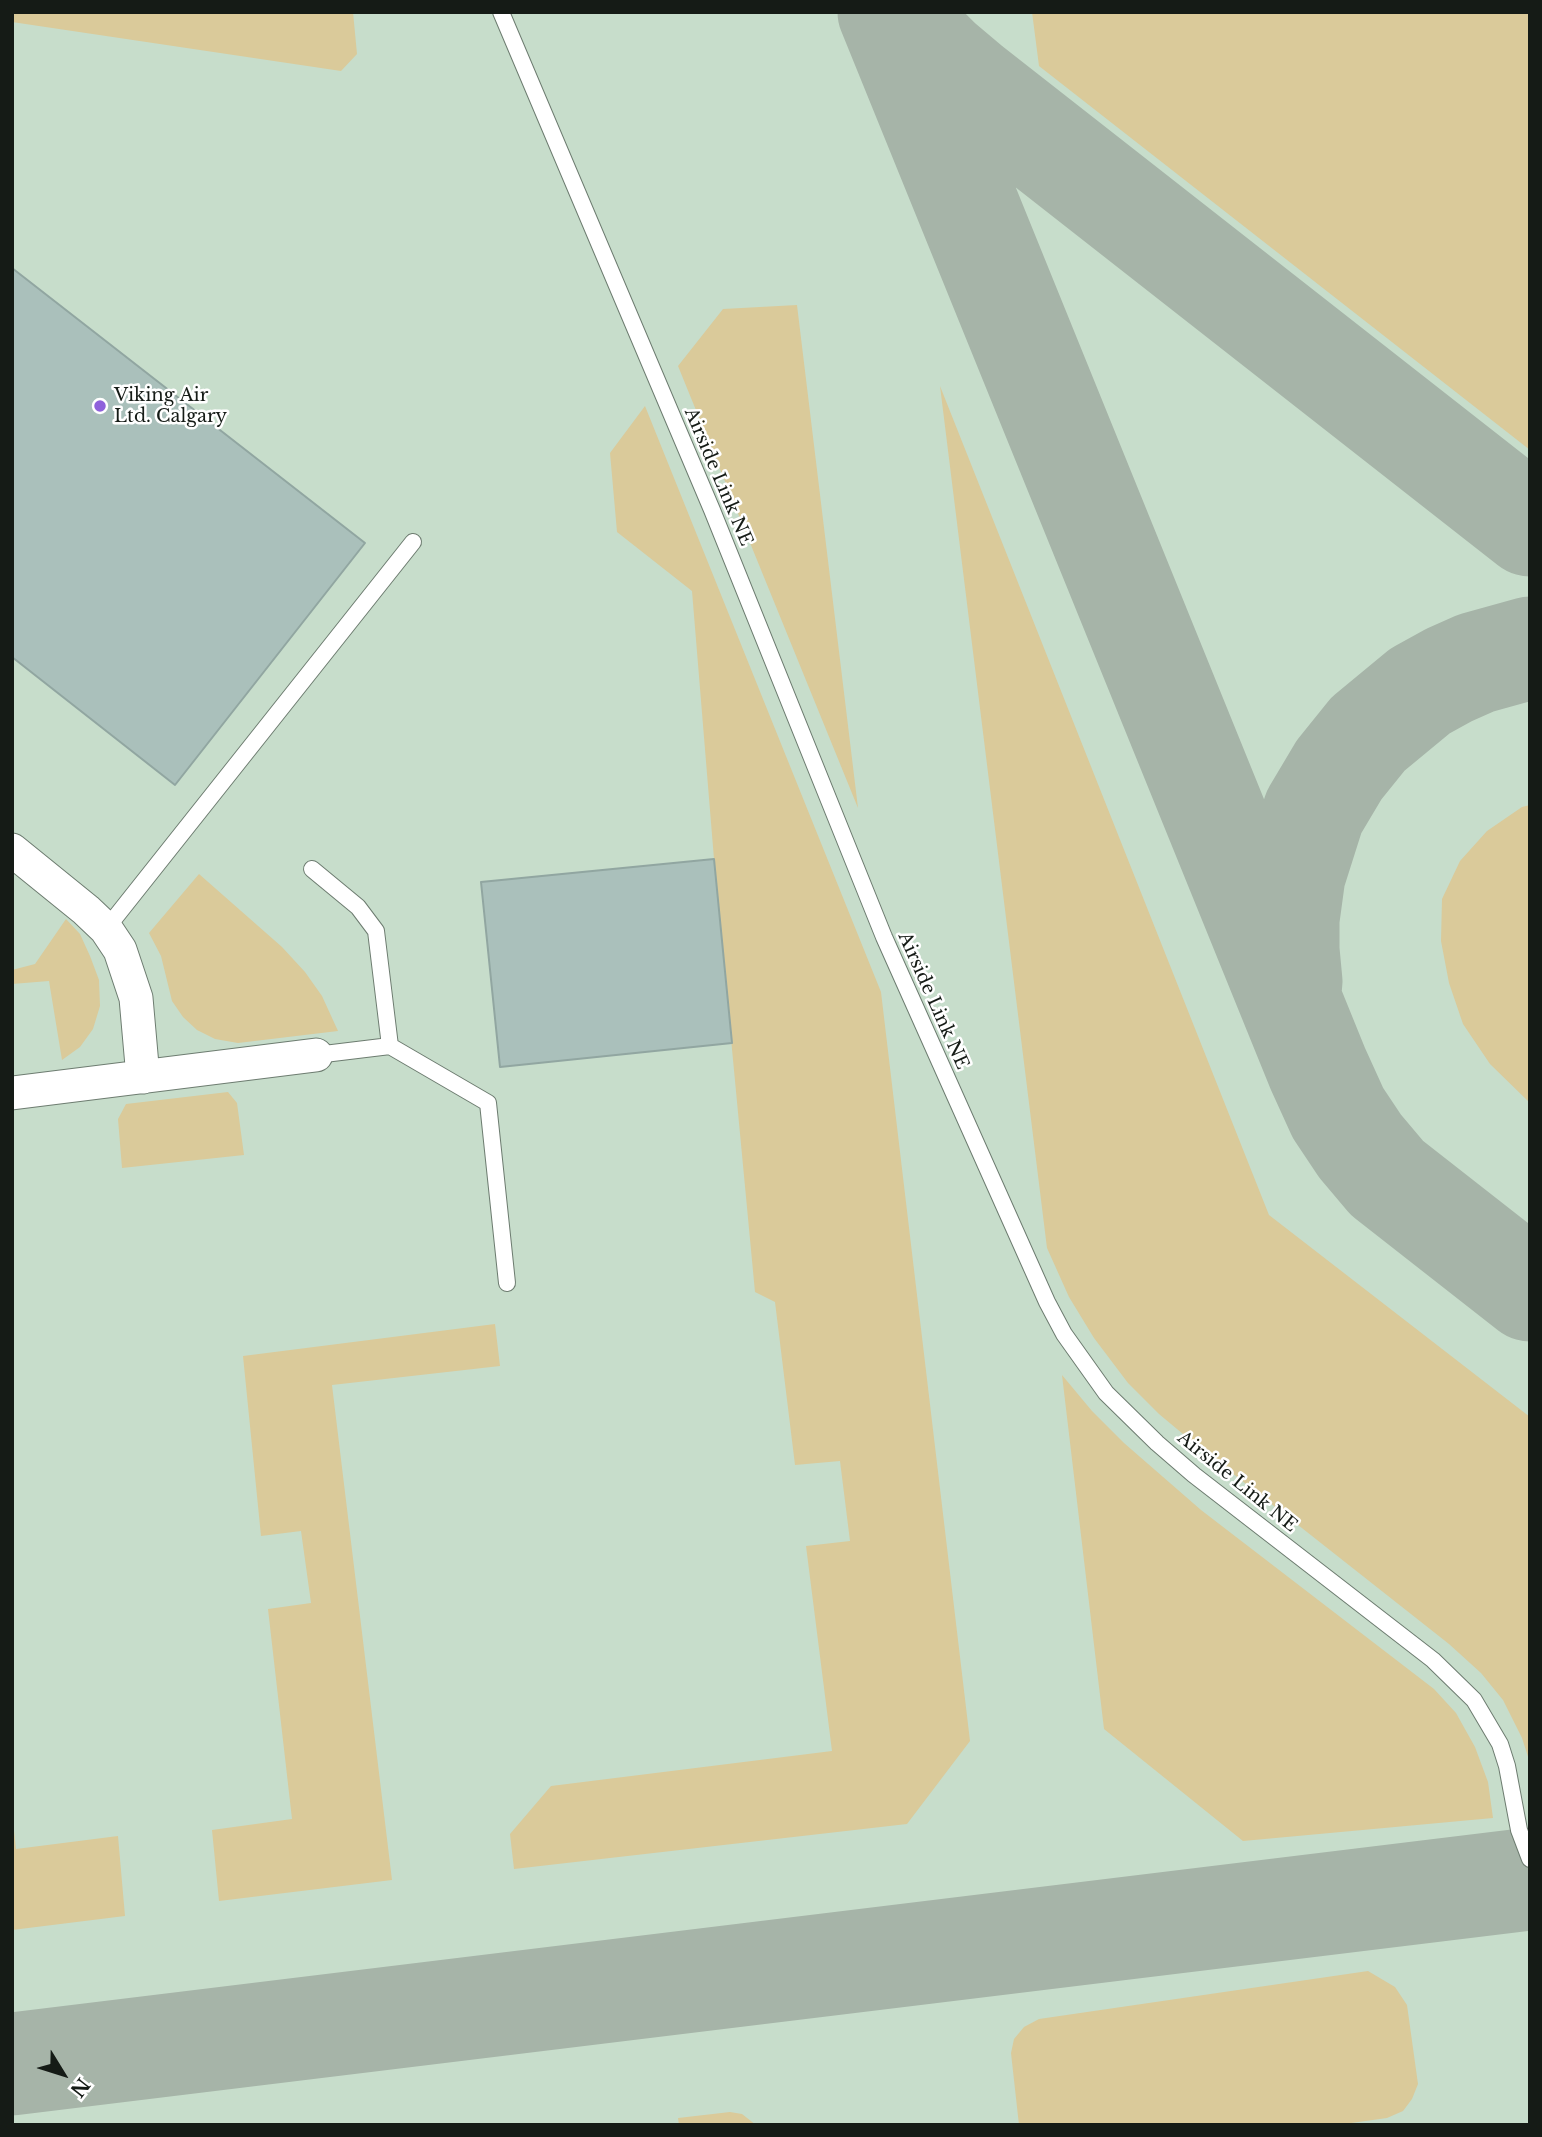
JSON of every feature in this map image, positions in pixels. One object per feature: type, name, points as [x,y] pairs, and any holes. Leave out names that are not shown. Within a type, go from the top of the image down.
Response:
[{"type":"street","points":[[12,850],[106,929],[120,950],[136,998],[143,1077]]},
{"type":"street","points":[[12,1093],[316,1055]]},
{"type":"lane","name":"Airside Link NE","points":[[501,12],[712,510],[884,937],[1041,1289],[1064,1334],[1106,1393],[1157,1443],[1194,1475],[1433,1660],[1474,1700],[1500,1744],[1519,1830],[1530,1858]]},
{"type":"lane","points":[[106,929],[413,542]]},
{"type":"lane","points":[[312,869],[358,907],[376,931],[390,1046]]},
{"type":"lane","points":[[316,1055],[390,1046],[488,1103],[507,1283]]},
{"type":"shaded area","points":[[12,12],[1530,12],[1530,2125],[12,2125]]},
{"type":"shaded area","points":[[12,12],[353,12],[357,54],[341,71],[12,22]]},
{"type":"shaded area","points":[[1032,12],[1530,12],[1530,450],[1039,66]]},
{"type":"shaded area","points":[[797,305],[858,808],[678,366],[723,309]]},
{"type":"shaded area","points":[[940,386],[1269,1215],[1530,1417],[1530,1763],[1522,1738],[1503,1700],[1481,1673],[1449,1644],[1189,1439],[1128,1383],[1094,1338],[1069,1297],[1047,1248]]},
{"type":"shaded area","points":[[645,406],[881,992],[970,1741],[907,1824],[514,1869],[510,1834],[551,1786],[832,1751],[806,1546],[850,1541],[840,1461],[795,1465],[775,1302],[755,1292],[692,591],[617,532],[610,453]]},
{"type":"shaded area","points":[[1530,805],[1530,1103],[1490,1064],[1463,1024],[1449,983],[1441,941],[1442,899],[1460,861],[1487,831],[1522,807]]},
{"type":"shaded area","points":[[199,874],[282,947],[305,972],[322,996],[338,1031],[238,1043],[215,1039],[197,1030],[183,1017],[172,1001],[161,956],[149,933]]},
{"type":"shaded area","points":[[66,919],[80,934],[90,956],[99,980],[100,1006],[93,1029],[80,1047],[62,1060],[49,981],[12,984],[12,970],[35,964]]},
{"type":"shaded area","points":[[228,1092],[237,1103],[244,1155],[122,1168],[118,1119],[126,1104]]},
{"type":"shaded area","points":[[495,1324],[500,1366],[332,1385],[392,1880],[219,1901],[212,1830],[292,1819],[268,1609],[311,1603],[301,1531],[261,1536],[243,1356]]},
{"type":"shaded area","points":[[1062,1375],[1124,1443],[1201,1510],[1434,1689],[1456,1713],[1475,1747],[1488,1782],[1493,1818],[1243,1841],[1104,1729]]},
{"type":"shaded area","points":[[12,1812],[16,1849],[118,1836],[125,1916],[12,1930]]},
{"type":"shaded area","points":[[1368,1971],[1395,1987],[1407,2005],[1418,2084],[1403,2111],[1387,2118],[1337,2125],[1019,2125],[1011,2053],[1014,2039],[1024,2027],[1039,2019]]},
{"type":"shaded area","points":[[730,2112],[742,2114],[756,2125],[679,2125],[678,2118]]},
{"type":"building","name":"Viking Air Ltd. Calgary","points":[[12,268],[365,543],[175,785],[12,657]]},
{"type":"building","points":[[714,859],[732,1043],[500,1067],[481,882]]},
{"type":"taxiway","points":[[889,12],[1338,1113],[1360,1146],[1387,1178],[1530,1290]]},
{"type":"taxiway","points":[[904,25],[971,87],[1530,525]]},
{"type":"taxiway","points":[[1291,982],[1288,919],[1294,875],[1314,812],[1339,770],[1368,734],[1420,691],[1476,663],[1530,648]]},
{"type":"taxiway","points":[[12,2064],[1530,1879]]},
{"type":"place","name":"Viking Air Ltd. Calgary","points":[[100,406]]}]
